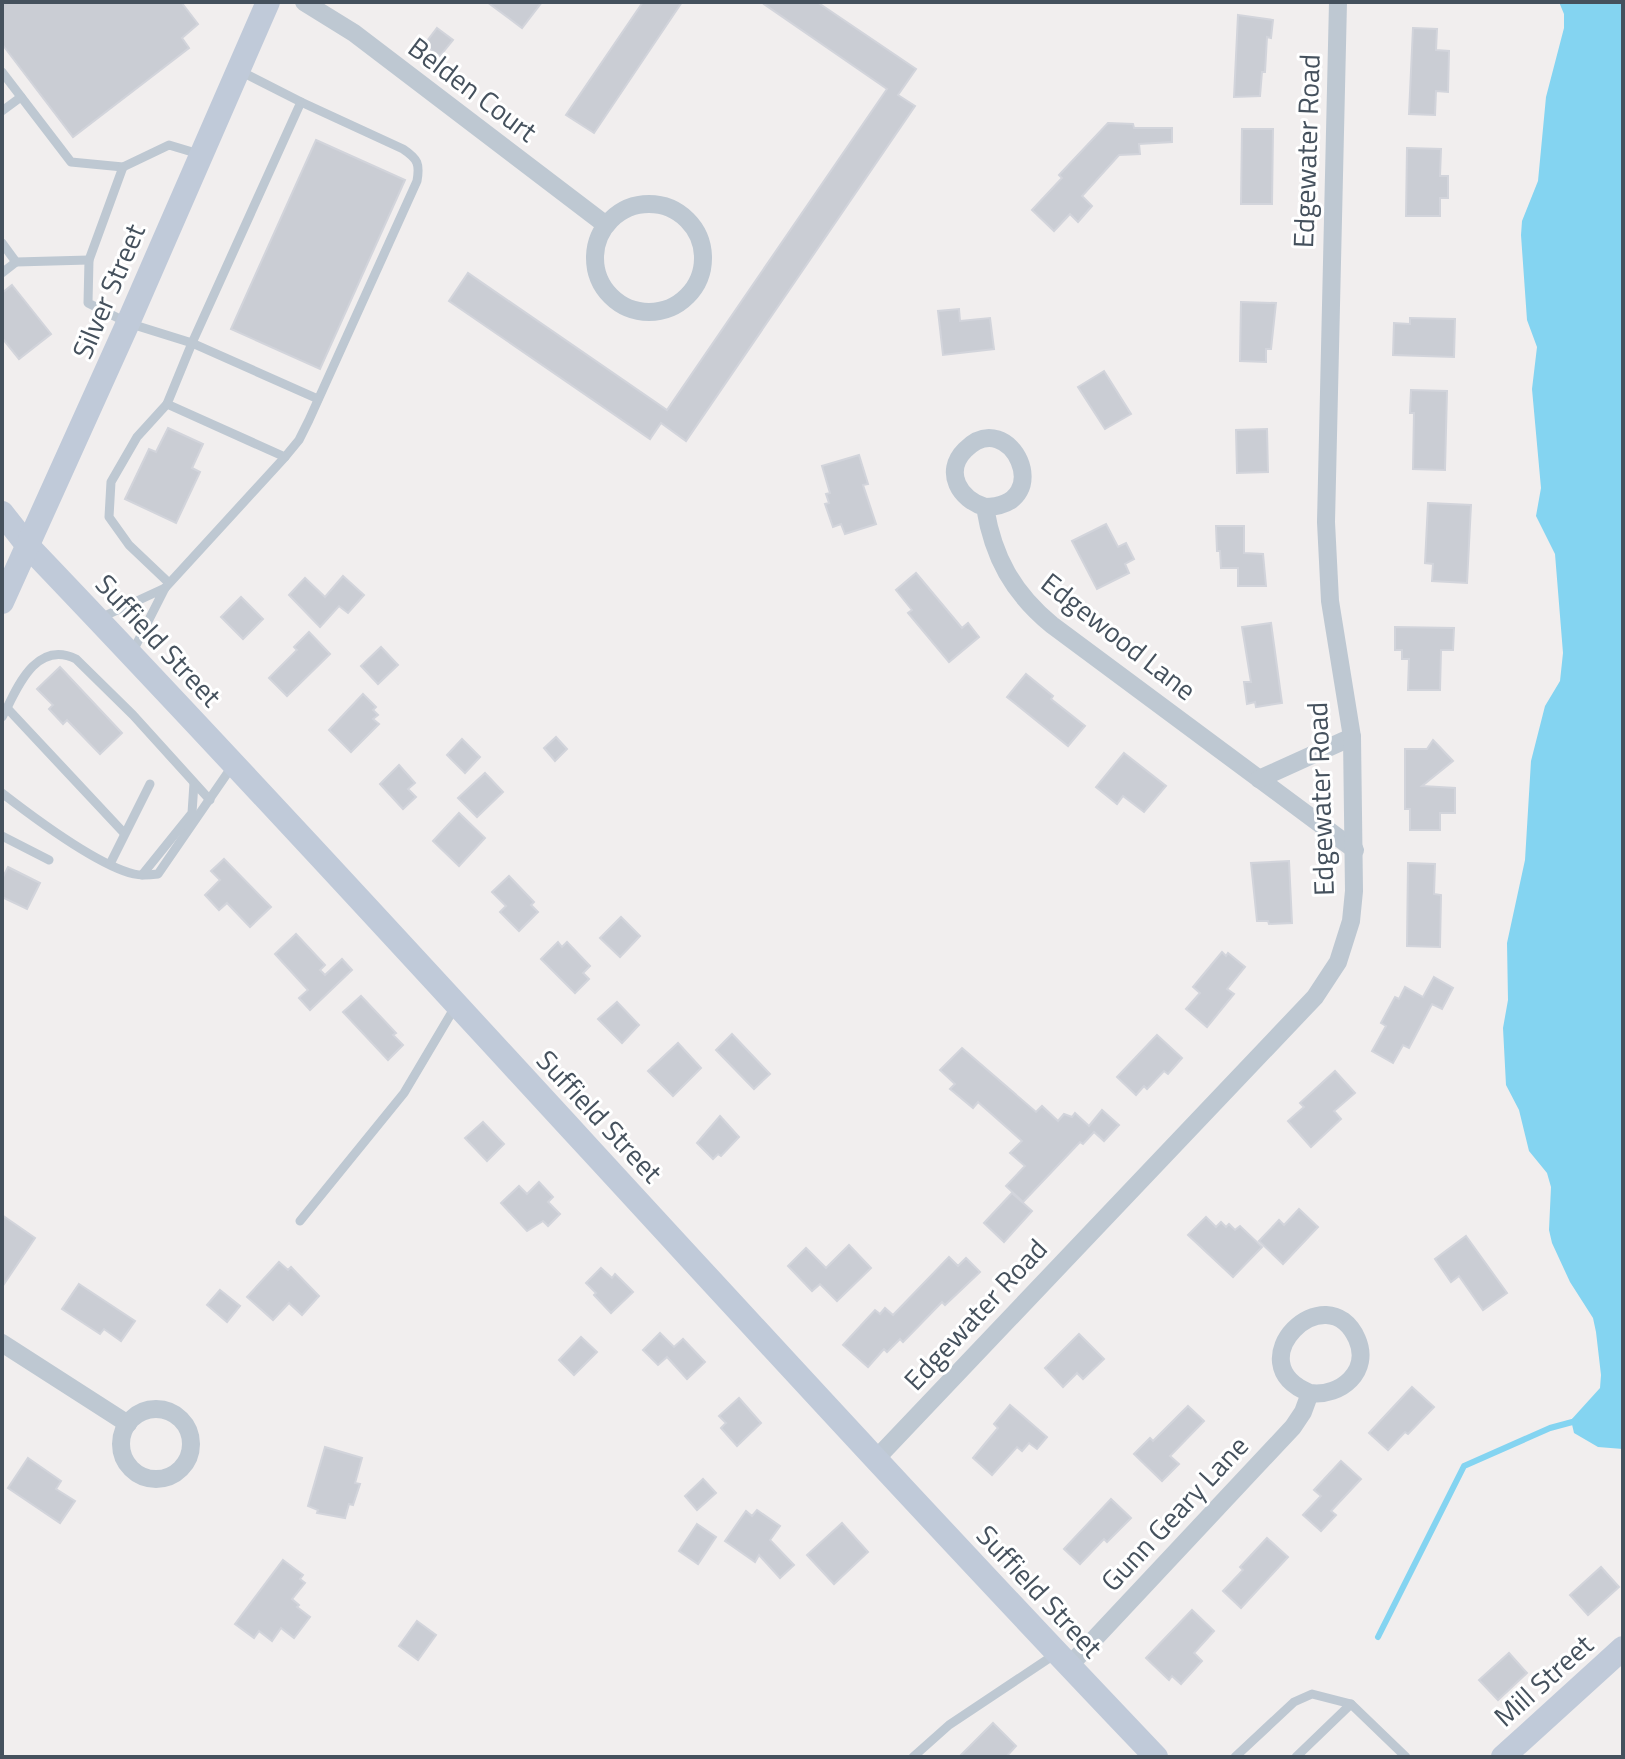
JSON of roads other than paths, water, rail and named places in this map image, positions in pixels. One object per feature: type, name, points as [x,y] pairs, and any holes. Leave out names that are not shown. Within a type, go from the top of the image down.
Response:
[{"type":"main road","name":"Silver Street","points":[[2,602],[268,2]]},
{"type":"main road","name":"Suffield Street","points":[[2,513],[28,546],[234,764],[875,1460],[1156,1757]]},
{"type":"main road","name":"Mill Street","points":[[1503,1757],[1623,1648]]},
{"type":"street","name":"Belden Court","points":[[304,2],[354,33],[606,225]]},
{"type":"street","name":"Edgewater Road","points":[[875,1460],[1315,997],[1338,962],[1346,940],[1354,891],[1352,737],[1330,601],[1326,522],[1338,2]]},
{"type":"street","points":[[656,204],[678,212],[694,228],[703,249],[702,272],[691,292],[674,306],[652,312],[630,309],[611,297],[599,278],[595,257],[596,246],[606,225],[613,217],[634,206],[656,204]]},
{"type":"street","name":"Edgewood Lane","points":[[985,507],[996,553],[1008,577],[1035,611],[1355,850]]},
{"type":"street","points":[[1259,779],[1352,737]]},
{"type":"street","points":[[1328,1316],[1342,1322],[1352,1332],[1359,1345],[1360,1360],[1355,1374],[1345,1385],[1332,1392],[1310,1393],[1297,1386],[1287,1375],[1282,1361],[1283,1346],[1299,1322],[1328,1316]]},
{"type":"street","points":[[2,1343],[128,1424]]},
{"type":"street","name":"Gunn Geary Lane","points":[[1063,1660],[1293,1427],[1310,1393]]},
{"type":"lane","points":[[131,654],[167,586],[299,440],[417,181],[420,166],[415,157],[403,149],[238,69]]},
{"type":"lane","points":[[2,72],[71,162],[123,167],[169,145],[200,154]]},
{"type":"lane","points":[[2,111],[21,97]]},
{"type":"lane","points":[[167,586],[129,545],[109,517],[111,482],[137,437],[167,404],[301,102]]},
{"type":"lane","points":[[123,167],[89,260],[88,303],[128,323],[192,343],[318,399]]},
{"type":"lane","points":[[2,243],[16,262]]},
{"type":"lane","points":[[2,273],[16,262],[89,260]]},
{"type":"lane","points":[[167,404],[285,457]]},
{"type":"lane","points":[[97,619],[167,586]]},
{"type":"lane","points":[[124,833],[4,713],[21,678],[41,659],[57,654],[76,659],[210,800]]},
{"type":"lane","points":[[2,793],[28,813],[110,864],[142,875],[158,874],[234,764]]},
{"type":"lane","points":[[142,875],[192,813],[194,783]]},
{"type":"lane","points":[[110,864],[150,784]]},
{"type":"lane","points":[[2,836],[49,860]]},
{"type":"lane","points":[[300,1221],[404,1093],[456,1004]]},
{"type":"lane","points":[[913,1757],[949,1725],[1063,1660]]},
{"type":"lane","points":[[1235,1757],[1294,1702],[1312,1694],[1351,1704],[1406,1757]]},
{"type":"lane","points":[[1296,1757],[1351,1704]]},
{"type":"water","points":[[1559,2],[1623,2],[1623,1449],[1598,1447],[1574,1433],[1571,1420],[1600,1388],[1596,1332],[1593,1318],[1570,1282],[1552,1243],[1549,1230],[1551,1187],[1547,1173],[1529,1151],[1519,1110],[1506,1085],[1503,1028],[1508,1000],[1507,943],[1525,860],[1531,761],[1545,706],[1560,681],[1563,653],[1555,554],[1536,516],[1541,488],[1532,389],[1537,347],[1527,320],[1521,235],[1522,221],[1538,181],[1546,97],[1564,28],[1564,14]]},
{"type":"waterway","points":[[1378,1637],[1464,1466],[1550,1428],[1576,1421]]}]
